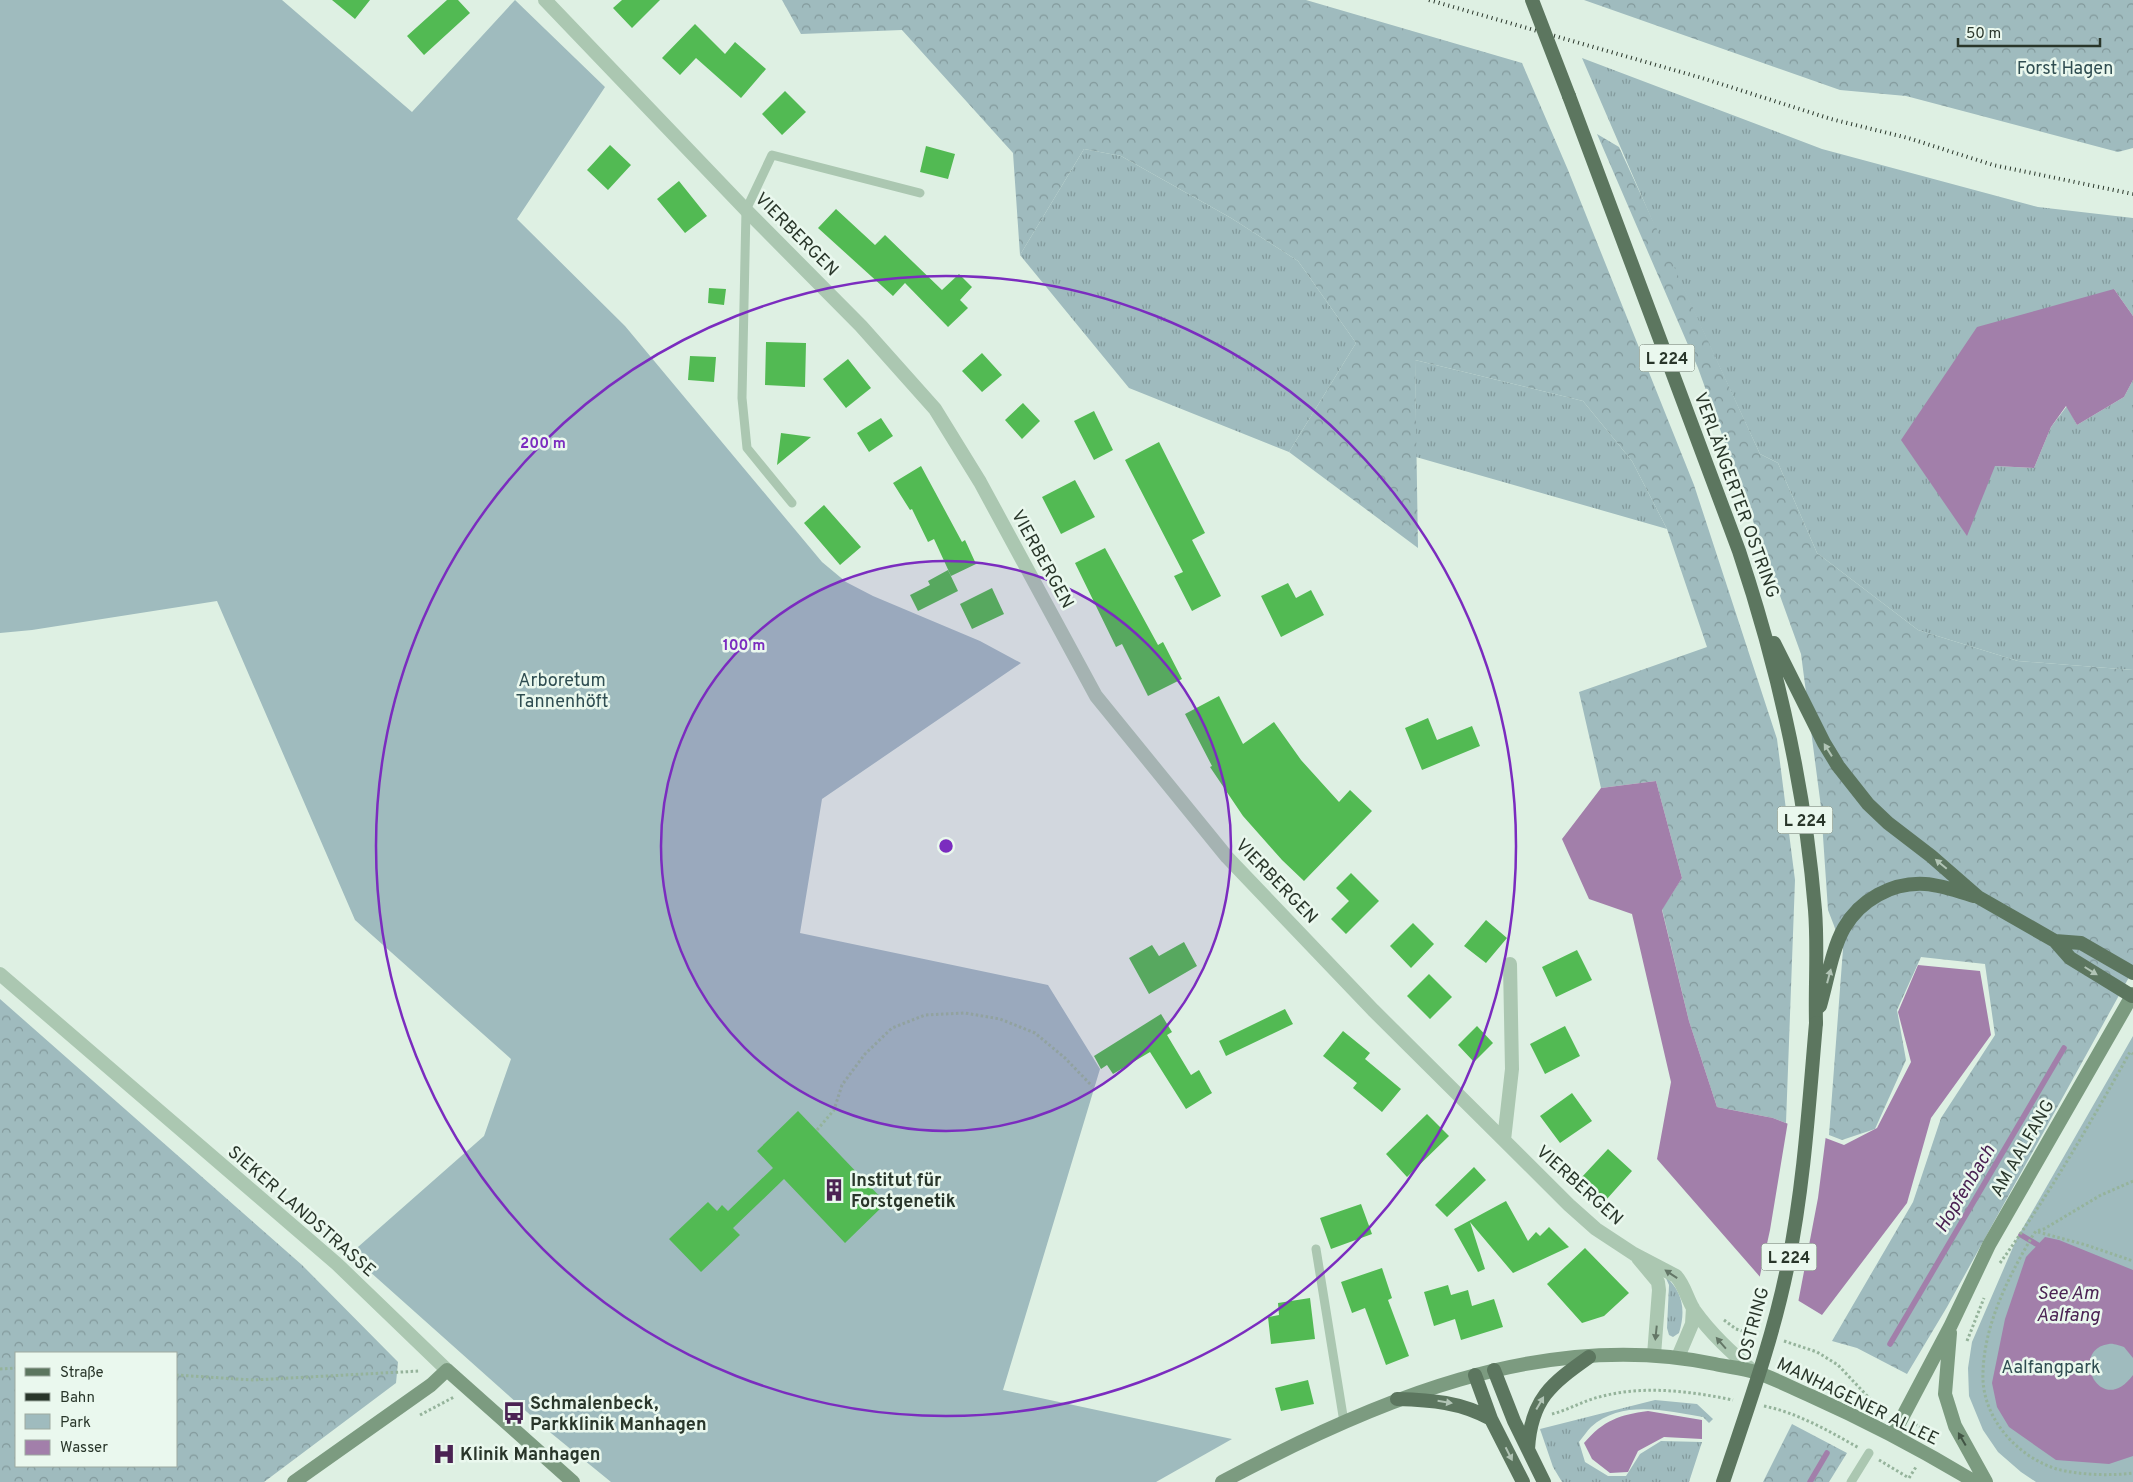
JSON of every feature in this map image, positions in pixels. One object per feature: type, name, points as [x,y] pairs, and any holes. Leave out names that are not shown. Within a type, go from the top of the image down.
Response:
[{"type":"main road","name":"VERLÄNGERTER OSTRING","points":[[1532,0],[1739,552],[1762,620],[1795,758],[1804,807],[1815,911],[1816,1023]]},
{"type":"main road","points":[[1762,620],[1820,736],[1853,786],[1888,823],[1931,856],[1978,897],[2055,941],[2070,958],[2132,995]]},
{"type":"main road","points":[[1816,1023],[1844,928],[1858,910],[1872,898],[1894,888],[1914,884],[1939,886],[1978,897]]},
{"type":"main road","points":[[2055,941],[2081,942],[2133,973]]},
{"type":"main road","name":"AM AALFANG","points":[[1892,1435],[1951,1324],[1988,1245],[2132,995]]},
{"type":"main road","name":"OSTRING","points":[[1723,1482],[1765,1356],[1788,1263],[1804,1151],[1816,1023]]},
{"type":"main road","name":"AM AALFANG","points":[[1951,1324],[1945,1394],[1955,1426],[1986,1482]]},
{"type":"main road","name":"MANHAGENER ALLEE","points":[[1397,1400],[1494,1370],[1556,1359],[1622,1354],[1678,1357],[1754,1372],[1842,1410],[1892,1435],[1975,1482]]},
{"type":"main road","points":[[1528,1450],[1532,1418],[1550,1388],[1589,1356]]},
{"type":"main road","points":[[294,1482],[435,1381],[447,1370]]},
{"type":"main road","name":"SIEKER LANDSTRASSE","points":[[447,1370],[573,1482]]},
{"type":"main road","points":[[1494,1370],[1528,1450],[1544,1482]]},
{"type":"main road","points":[[1475,1375],[1491,1419],[1523,1482]]},
{"type":"main road","points":[[1222,1482],[1344,1422],[1397,1400],[1427,1400],[1454,1404],[1480,1412],[1491,1419]]},
{"type":"street","name":"VIERBERGEN","points":[[545,0],[746,210],[861,326],[935,410],[980,482],[1096,696],[1215,842],[1373,1010],[1569,1205],[1596,1229],[1634,1254],[1676,1276],[1681,1281],[1693,1308],[1726,1349],[1754,1372]]},
{"type":"street","points":[[1504,1140],[1512,1069],[1510,964]]},
{"type":"street","name":"SIEKER LANDSTRASSE","points":[[0,974],[337,1264],[447,1370]]},
{"type":"street","name":"VIERBERGEN","points":[[1634,1254],[1658,1282],[1660,1297],[1654,1355]]},
{"type":"street","points":[[1678,1357],[1692,1324],[1693,1308]]},
{"type":"lane","points":[[792,503],[747,448],[742,398],[746,210],[772,155],[920,193]]},
{"type":"lane","points":[[1316,1249],[1344,1422]]},
{"type":"lane","points":[[1851,1482],[1868,1453]]},
{"type":"path","points":[[817,1130],[834,1110],[842,1085],[866,1054],[892,1028],[925,1015],[965,1013],[991,1017],[1035,1033],[1065,1058],[1092,1086]]},
{"type":"path","points":[[1998,1267],[2067,1162],[2130,1052],[2133,1054]]},
{"type":"path","points":[[2133,1181],[2102,1195],[2044,1229],[2036,1231],[2027,1245],[1992,1322],[1985,1348],[1982,1375],[1993,1419],[2012,1442],[2034,1458],[2057,1469],[2103,1474],[2133,1474]]},
{"type":"path","points":[[2036,1231],[2133,1261]]},
{"type":"path","points":[[1965,1350],[1972,1325],[1987,1292]]},
{"type":"path","points":[[1719,1313],[1736,1329],[1746,1334],[1762,1337]]},
{"type":"path","points":[[1760,1406],[1779,1409],[1814,1424],[1909,1478],[1936,1436],[1872,1401],[1838,1365],[1824,1356],[1796,1344],[1779,1340]]},
{"type":"path","points":[[0,1369],[15,1368]]},
{"type":"path","points":[[178,1375],[253,1380],[423,1371],[435,1381]]},
{"type":"path","points":[[1532,1418],[1570,1409],[1597,1397],[1631,1390],[1704,1394],[1741,1402]]},
{"type":"green space","name":"Arboretum Tannenhöft","points":[[0,0],[282,0],[412,112],[515,0],[605,87],[517,219],[625,326],[822,562],[846,582],[873,596],[980,641],[1021,663],[822,799],[800,933],[1048,985],[1100,1069],[1003,1390],[1232,1439],[1156,1482],[611,1482],[546,1429],[350,1254],[484,1136],[511,1059],[355,920],[217,601],[32,630],[0,633]]},
{"type":"green space","points":[[782,0],[1306,0],[1522,63],[1568,170],[1694,485],[1777,739],[1795,880],[1786,1123],[1773,1118],[1717,1107],[1689,1021],[1662,909],[1682,878],[1656,781],[1601,788],[1579,692],[1707,647],[1667,529],[1632,461],[1583,401],[1415,360],[1418,548],[1289,452],[1356,343],[1298,261],[1231,218],[1121,156],[1084,149],[1020,255],[1013,153],[902,30],[801,34]]},
{"type":"green space","name":"Forst Hagen","points":[[1584,0],[2133,0],[2133,148],[2118,152],[1906,96],[1840,90]]},
{"type":"green space","points":[[1582,58],[1822,149],[2038,207],[2133,218],[2133,316],[2114,289],[1995,466],[2034,468],[2051,427],[2067,406],[2077,425],[2124,397],[2133,380],[2133,670],[2018,661],[1918,630],[1817,553],[1778,463],[1760,454],[1658,234]]},
{"type":"green space","points":[[1597,134],[1619,147],[1760,454],[1778,463],[1817,553],[1918,630],[2018,661],[2133,670],[2133,970],[1947,1307],[1907,1374],[1857,1348],[1832,1341],[1913,1202],[1941,1118],[1995,1035],[1985,964],[1921,957],[1897,1010],[1906,1060],[1875,1129],[1842,1140],[1829,1135],[1843,949],[1828,910],[1821,807],[1801,654],[1698,368]]},
{"type":"green space","points":[[1084,149],[1121,156],[1231,218],[1298,261],[1356,343],[1289,452],[1129,388],[1020,255]]},
{"type":"green space","points":[[1415,360],[1583,401],[1632,461],[1667,529],[1416,457]]},
{"type":"green space","points":[[0,999],[302,1265],[398,1362],[396,1383],[264,1482],[0,1482]]},
{"type":"green space","name":"Aalfangpark","points":[[2133,1036],[2133,1482],[2036,1482],[1998,1452],[1983,1430],[1969,1396],[1968,1368],[1972,1342],[2017,1238]]},
{"type":"green space","points":[[1665,1276],[1676,1288],[1682,1309],[1679,1333],[1673,1337],[1669,1335],[1667,1328],[1669,1285]]},
{"type":"green space","points":[[1655,1400],[1697,1404],[1713,1419],[1709,1423],[1703,1417],[1645,1409],[1617,1413],[1603,1418],[1591,1427],[1579,1442],[1585,1462],[1608,1476],[1626,1476],[1640,1454],[1661,1441],[1702,1442],[1689,1482],[1562,1482],[1553,1467],[1540,1429]]},
{"type":"green space","points":[[1792,1424],[1847,1453],[1829,1482],[1763,1482]]},
{"type":"water","points":[[2114,289],[2133,316],[2133,380],[2124,397],[2077,425],[2066,406],[2051,427],[2034,468],[1995,466],[1967,536],[1901,440],[1977,327]]},
{"type":"water","points":[[1656,781],[1682,878],[1662,910],[1689,1021],[1717,1107],[1773,1118],[1844,1145],[1877,1128],[1911,1062],[1898,1012],[1918,965],[1980,971],[1991,1035],[1931,1118],[1907,1203],[1822,1315],[1761,1278],[1657,1159],[1671,1082],[1632,914],[1589,899],[1562,839],[1601,788]]},
{"type":"water","name":"See Am Aalfang","points":[[2045,1237],[2059,1240],[2133,1270],[2133,1358],[2124,1347],[2109,1344],[2097,1349],[2091,1357],[2090,1368],[2093,1378],[2100,1386],[2110,1390],[2121,1387],[2133,1375],[2133,1456],[2109,1464],[2056,1460],[2009,1427],[1997,1407],[1992,1383],[2005,1319],[2026,1257]]},
{"type":"water","points":[[1648,1411],[1702,1420],[1702,1439],[1664,1437],[1638,1451],[1628,1472],[1610,1473],[1592,1459],[1584,1443],[1598,1429],[1620,1417]]},
{"type":"pier","points":[[1788,1121],[1826,1135],[1818,1198],[1798,1303],[1759,1280],[1770,1230]]},
{"type":"building","points":[[332,0],[370,0],[355,19]]},
{"type":"building","points":[[447,0],[458,0],[470,13],[424,55],[407,36]]},
{"type":"building","points":[[622,0],[660,0],[632,28],[613,8]]},
{"type":"building","points":[[695,24],[725,54],[735,42],[766,69],[741,98],[696,58],[680,75],[662,58]]},
{"type":"building","points":[[785,91],[806,112],[782,135],[762,114]]},
{"type":"building","points":[[610,145],[631,165],[608,190],[587,170]]},
{"type":"building","points":[[926,146],[955,154],[948,179],[920,172]]},
{"type":"building","points":[[679,181],[707,216],[685,233],[657,199]]},
{"type":"building","points":[[836,209],[875,245],[885,235],[942,290],[959,274],[972,287],[960,300],[968,308],[948,327],[905,283],[893,296],[818,228]]},
{"type":"building","points":[[709,288],[726,289],[724,305],[708,303]]},
{"type":"building","points":[[766,342],[806,343],[805,387],[765,385]]},
{"type":"building","points":[[982,353],[1002,375],[982,392],[962,371]]},
{"type":"building","points":[[690,356],[716,357],[714,382],[688,380]]},
{"type":"building","points":[[848,359],[871,388],[846,408],[823,379]]},
{"type":"building","points":[[1023,403],[1040,421],[1022,439],[1005,420]]},
{"type":"building","points":[[1094,411],[1113,450],[1094,460],[1074,421]]},
{"type":"building","points":[[881,418],[893,436],[869,452],[857,433]]},
{"type":"building","points":[[781,433],[811,437],[777,465]]},
{"type":"building","points":[[1159,442],[1205,533],[1192,540],[1221,596],[1192,611],[1174,576],[1183,572],[1125,460]]},
{"type":"building","points":[[921,466],[962,542],[965,540],[976,564],[951,576],[934,539],[928,542],[912,509],[910,510],[893,483]]},
{"type":"building","points":[[1075,480],[1095,517],[1061,534],[1042,497]]},
{"type":"building","points":[[824,505],[861,547],[840,565],[804,523]]},
{"type":"building","points":[[1105,548],[1158,645],[1163,642],[1182,679],[1148,696],[1122,644],[1116,647],[1075,563]]},
{"type":"building","points":[[948,570],[958,591],[918,611],[910,595],[930,585],[928,581]]},
{"type":"building","points":[[1288,583],[1296,598],[1311,590],[1324,615],[1281,637],[1261,596]]},
{"type":"building","points":[[992,588],[1004,614],[972,629],[960,604]]},
{"type":"building","points":[[1219,696],[1243,744],[1274,722],[1301,760],[1339,802],[1350,790],[1372,811],[1304,881],[1282,860],[1243,816],[1210,767],[1212,766],[1185,714]]},
{"type":"building","points":[[1428,718],[1437,740],[1472,726],[1480,746],[1422,770],[1405,728]]},
{"type":"building","points":[[1351,873],[1379,901],[1346,934],[1331,919],[1349,901],[1336,888]]},
{"type":"building","points":[[1486,920],[1507,938],[1486,963],[1464,946]]},
{"type":"building","points":[[1413,923],[1434,944],[1411,968],[1390,946]]},
{"type":"building","points":[[1184,942],[1197,966],[1149,994],[1129,958],[1152,945],[1159,956]]},
{"type":"building","points":[[1577,950],[1592,980],[1556,997],[1542,967]]},
{"type":"building","points":[[1429,974],[1452,997],[1430,1019],[1407,996]]},
{"type":"building","points":[[1285,1009],[1293,1024],[1226,1056],[1219,1041]]},
{"type":"building","points":[[1161,1014],[1172,1032],[1167,1035],[1191,1075],[1199,1070],[1212,1093],[1186,1109],[1150,1052],[1113,1074],[1107,1065],[1101,1069],[1094,1056]]},
{"type":"building","points":[[1477,1026],[1493,1043],[1474,1062],[1458,1045]]},
{"type":"building","points":[[1565,1026],[1580,1056],[1545,1074],[1530,1044]]},
{"type":"building","points":[[1343,1031],[1370,1053],[1365,1059],[1401,1089],[1382,1112],[1353,1088],[1357,1083],[1323,1056]]},
{"type":"building","points":[[1572,1093],[1592,1121],[1560,1143],[1540,1116]]},
{"type":"building","name":"Institut für Forstgenetik","points":[[798,1111],[886,1203],[845,1243],[784,1179],[733,1228],[740,1235],[701,1272],[669,1239],[708,1202],[717,1211],[722,1205],[728,1211],[773,1168],[757,1151]]},
{"type":"building","points":[[1427,1114],[1449,1136],[1407,1177],[1386,1154]]},
{"type":"building","points":[[1608,1149],[1632,1171],[1606,1200],[1581,1178]]},
{"type":"building","points":[[1474,1167],[1486,1180],[1447,1217],[1435,1205]]},
{"type":"building","points":[[1506,1201],[1528,1241],[1536,1232],[1540,1236],[1549,1227],[1569,1247],[1513,1273],[1470,1222],[1485,1269],[1478,1272],[1454,1229]]},
{"type":"building","points":[[1361,1204],[1372,1234],[1331,1249],[1320,1218]]},
{"type":"building","points":[[1585,1248],[1629,1293],[1604,1316],[1582,1323],[1547,1284]]},
{"type":"building","points":[[1382,1268],[1392,1298],[1388,1300],[1409,1356],[1386,1365],[1365,1308],[1352,1313],[1341,1282]]},
{"type":"building","points":[[1448,1285],[1451,1295],[1468,1290],[1472,1306],[1494,1299],[1503,1327],[1461,1340],[1455,1319],[1434,1326],[1424,1292]]},
{"type":"building","points":[[1310,1298],[1315,1339],[1271,1344],[1268,1317],[1279,1315],[1278,1303]]},
{"type":"building","points":[[1308,1380],[1314,1404],[1281,1411],[1275,1388]]},
{"type":"waterway","name":"Hopfenbach","points":[[1890,1344],[2064,1048]]},
{"type":"waterway","points":[[2021,1235],[2038,1245]]},
{"type":"waterway","name":"Hopfenbach","points":[[1810,1482],[1827,1453]]},
{"type":"railway","points":[[1429,0],[1702,78],[1831,119],[1908,138],[1993,165],[2133,194]]},
{"type":"place","name":"Institut für Forstgenetik","points":[[834,1190]]},
{"type":"place","name":"Schmalenbeck, Parkklinik Manhagen","points":[[514,1413]]},
{"type":"place","name":"Klinik Manhagen","points":[[444,1454]]}]
